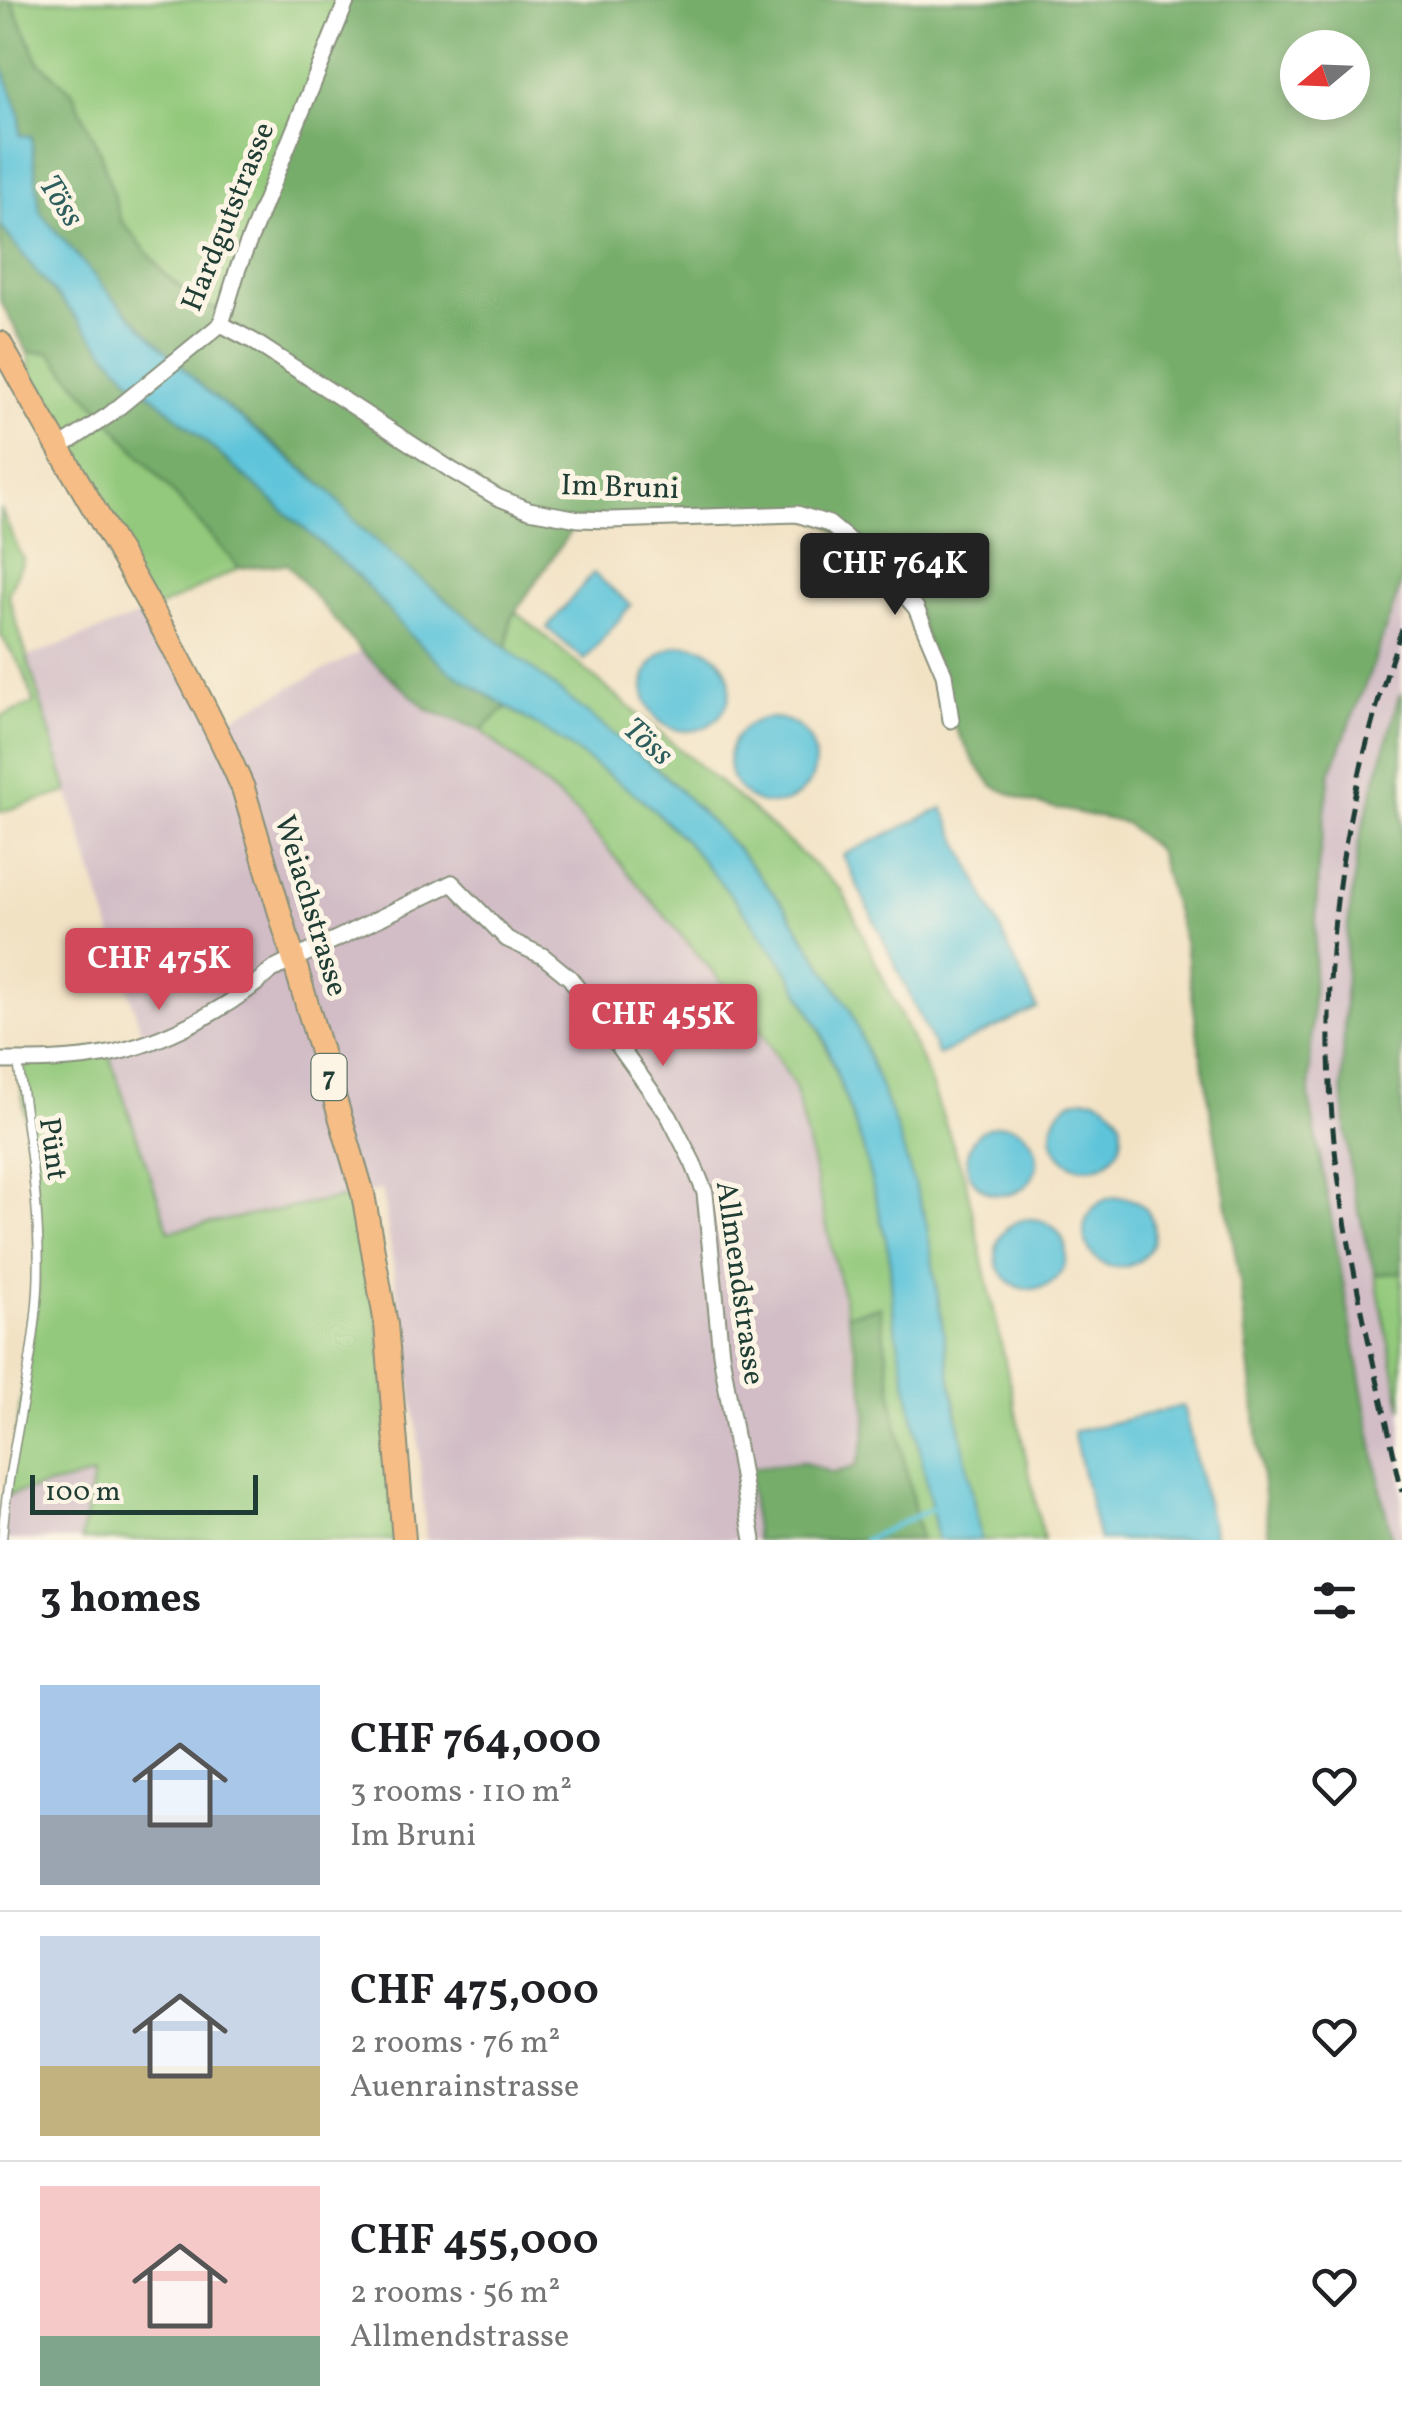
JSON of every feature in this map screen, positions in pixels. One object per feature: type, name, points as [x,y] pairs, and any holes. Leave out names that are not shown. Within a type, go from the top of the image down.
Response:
[{"type":"main road","name":"Weiachstrasse","points":[[0,344],[216,727],[243,788],[350,1144],[373,1243],[386,1324],[404,1540]]},
{"type":"street","name":"Hardgutstrasse","points":[[59,448],[113,412],[221,324],[238,268],[347,0]]},
{"type":"street","name":"Im Bruni","points":[[221,324],[452,471],[497,497],[530,510],[610,520],[797,514],[829,524],[879,565],[916,608],[944,674],[951,720]]},
{"type":"street","name":"Allmendstrasse","points":[[294,960],[452,883],[507,939],[542,956],[570,978],[669,1116],[705,1193],[721,1354],[753,1540]]},
{"type":"street","points":[[0,1061],[90,1056],[146,1044],[197,1020],[252,988],[272,970],[294,960]]},
{"type":"lane","name":"Pünt","points":[[2,1540],[38,1290],[37,1205],[18,1061]]},
{"type":"shaded area","points":[[1402,581],[1402,694],[1359,841],[1347,934],[1342,1089],[1352,1185],[1402,1409],[1402,1540],[1393,1540],[1309,1097],[1318,868],[1330,774]]},
{"type":"shaded area","points":[[152,611],[216,726],[361,651],[428,710],[481,730],[576,812],[754,1020],[795,1087],[867,1412],[863,1451],[854,1467],[833,1473],[803,1462],[756,1540],[426,1540],[417,1429],[382,1190],[168,1231],[109,1054],[145,1044],[27,657]]},
{"type":"shaded area","points":[[94,1476],[81,1540],[2,1540],[7,1495]]},
{"type":"green space","points":[[0,0],[11,0],[39,62],[73,93],[100,152],[121,220],[165,274],[205,307],[225,309],[347,0],[1402,0],[1402,581],[1330,774],[1318,868],[1309,1097],[1393,1540],[1269,1539],[1240,1282],[1185,945],[1158,851],[1125,823],[1028,802],[993,786],[951,720],[916,608],[829,525],[797,514],[579,519],[511,618],[507,649],[403,565],[288,455],[204,389],[112,297],[40,212],[31,136],[20,135],[20,115],[0,60]]},
{"type":"green space","points":[[14,0],[347,0],[225,309],[206,307],[165,274],[121,220],[100,152],[73,93],[39,62]]},
{"type":"green space","points":[[0,225],[130,379],[359,577],[411,636],[507,707],[481,730],[428,710],[361,651],[287,564],[239,568],[49,352],[28,353],[0,300]]},
{"type":"green space","points":[[49,352],[239,568],[152,611],[36,408],[28,353]]},
{"type":"green space","points":[[0,508],[23,560],[8,594],[68,792],[0,812],[0,717],[34,703],[23,670],[0,634]]},
{"type":"green space","points":[[516,612],[842,890],[925,1068],[965,1178],[1044,1540],[981,1540],[952,1386],[850,1009],[785,907],[733,844],[664,775],[507,649],[511,618]]},
{"type":"green space","points":[[1402,694],[1402,1272],[1375,1275],[1352,1185],[1342,1089],[1347,934],[1359,841]]},
{"type":"green space","points":[[507,707],[642,799],[686,841],[790,974],[821,1033],[862,1144],[889,1252],[894,1320],[938,1540],[921,1540],[896,1421],[880,1307],[847,1314],[795,1087],[754,1020],[576,812],[481,730]]},
{"type":"green space","points":[[109,1054],[169,1231],[363,1194],[404,1540],[81,1540],[93,1476],[7,1495],[38,1290],[37,1205],[18,1061]]},
{"type":"green space","points":[[1402,1272],[1402,1409],[1375,1275]]},
{"type":"green space","points":[[880,1307],[896,1421],[921,1540],[756,1540],[748,1468],[803,1462],[833,1473],[855,1467],[866,1430],[866,1411],[847,1314]]},
{"type":"water","points":[[0,60],[20,115],[20,135],[31,136],[40,212],[112,297],[204,389],[329,491],[357,524],[403,565],[664,775],[733,844],[785,907],[850,1009],[895,1124],[926,1221],[981,1540],[938,1540],[894,1320],[889,1252],[862,1144],[822,1033],[790,974],[686,841],[642,799],[560,740],[447,669],[411,636],[359,577],[130,379],[35,270],[0,225]]},
{"type":"water","points":[[593,573],[631,605],[585,660],[547,628]]},
{"type":"water","points":[[687,645],[717,658],[730,688],[717,718],[687,731],[657,718],[644,688],[657,658]]},
{"type":"water","points":[[772,718],[802,731],[815,761],[802,791],[772,804],[742,791],[729,761],[742,731]]},
{"type":"water","points":[[943,808],[1037,1008],[938,1055],[843,855]]},
{"type":"water","points":[[1087,1098],[1112,1108],[1122,1133],[1112,1158],[1087,1168],[1062,1158],[1052,1133],[1062,1108]]},
{"type":"water","points":[[1002,1125],[1027,1135],[1037,1160],[1027,1185],[1002,1195],[977,1185],[967,1160],[977,1135]]},
{"type":"water","points":[[1119,1197],[1144,1207],[1154,1232],[1144,1257],[1119,1267],[1094,1257],[1084,1232],[1094,1207]]},
{"type":"water","points":[[1031,1219],[1056,1229],[1066,1254],[1056,1279],[1031,1289],[1006,1279],[996,1254],[1006,1229]]},
{"type":"water","points":[[1183,1406],[1215,1540],[1099,1540],[1073,1432]]},
{"type":"waterway","points":[[864,1540],[938,1506]]},
{"type":"railway","points":[[1402,629],[1381,692],[1349,821],[1332,951],[1329,1017],[1330,1083],[1341,1193],[1402,1492]]},
{"type":"water label","name":"Töss","points":[[60,202]]},
{"type":"water label","name":"Töss","points":[[647,743]]}]
